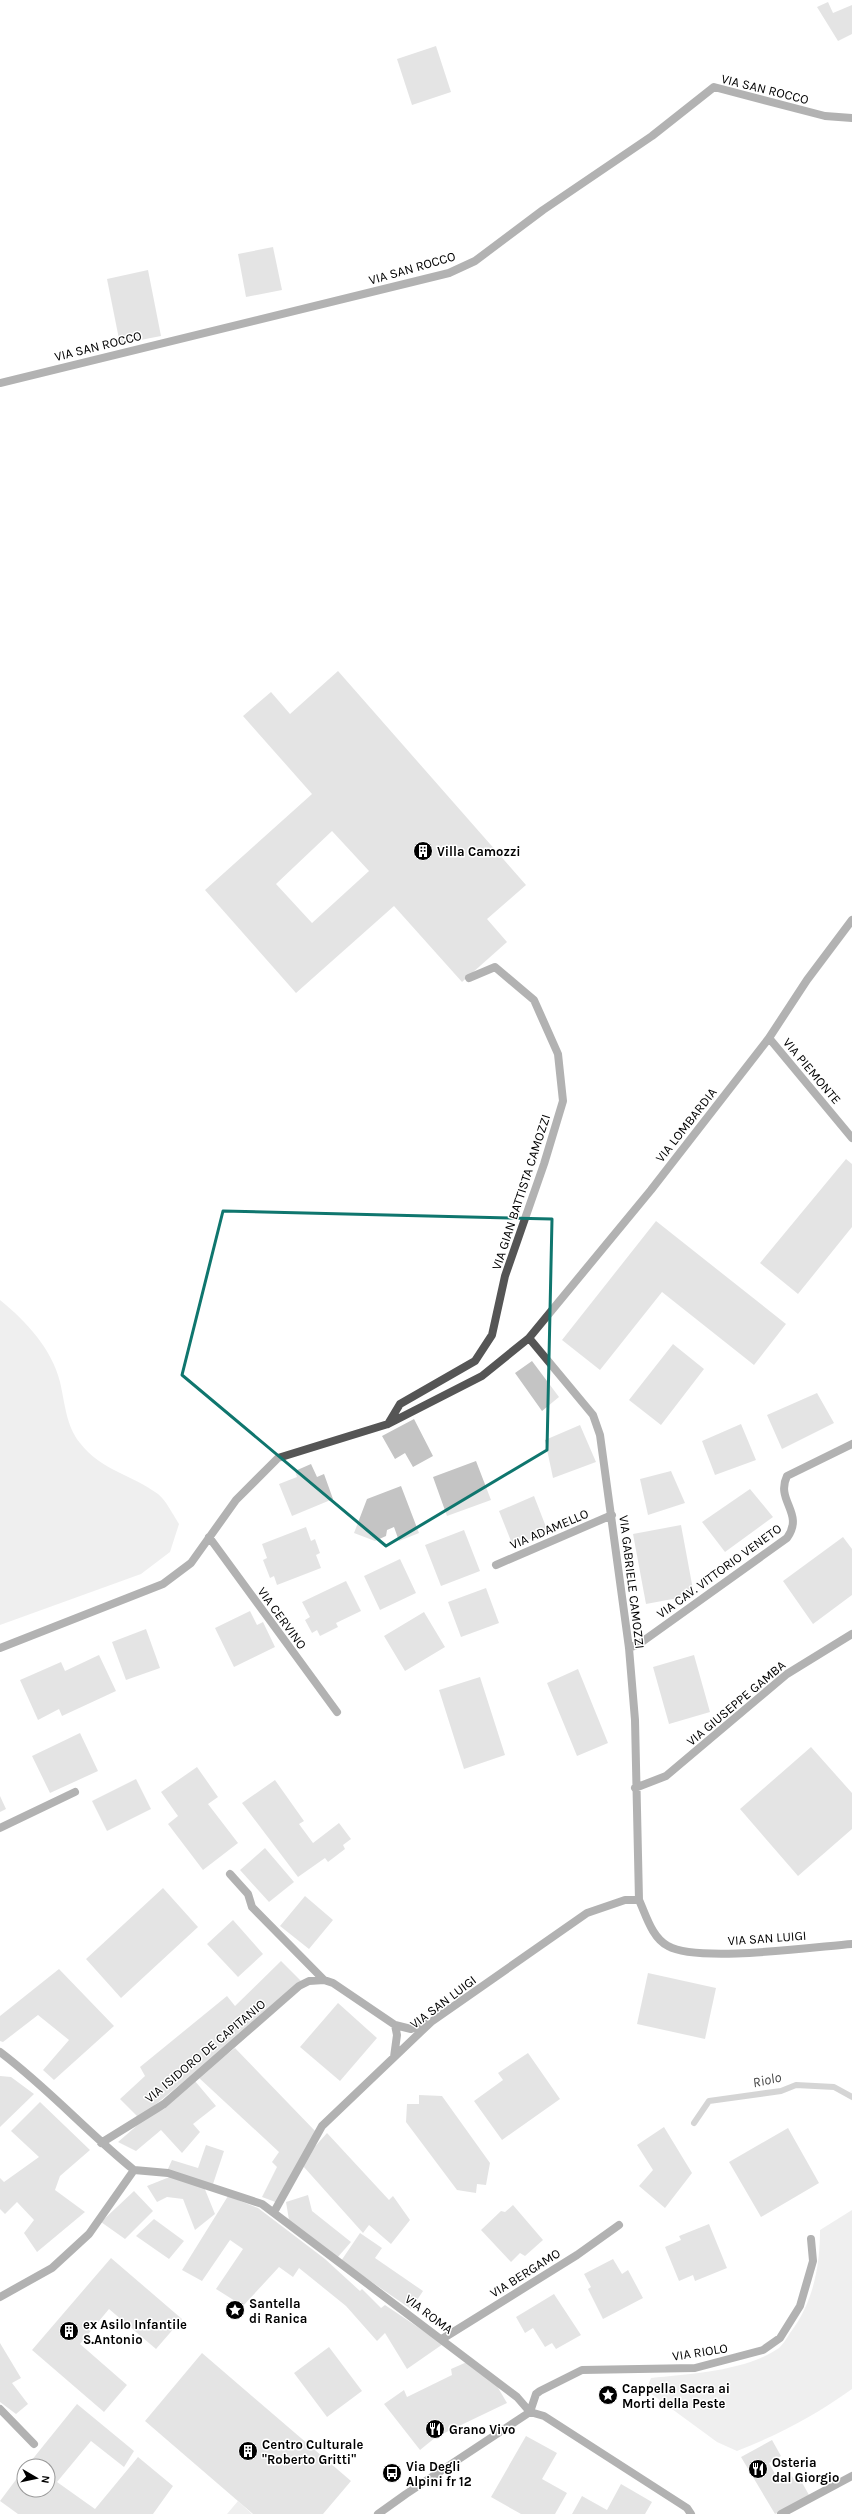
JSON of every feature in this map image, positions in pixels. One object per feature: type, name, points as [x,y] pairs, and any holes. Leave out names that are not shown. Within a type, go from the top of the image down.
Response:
[{"type":"street","name":"VIA SAN ROCCO","points":[[0,383],[449,273],[475,261],[543,210],[652,136],[714,87],[825,116],[852,118]]},
{"type":"street","name":"VIA LOMBARDIA","points":[[529,1338],[651,1190],[769,1038],[808,980],[852,920]]},
{"type":"street","name":"VIA GIAN BATTISTA CAMOZZI","points":[[388,1424],[400,1404],[475,1361],[492,1335],[505,1276],[544,1164],[563,1101],[558,1054],[534,1000],[495,968],[468,978]]},
{"type":"street","name":"VIA PIEMONTE","points":[[769,1038],[852,1138]]},
{"type":"street","points":[[0,1648],[163,1584],[191,1563],[236,1500],[278,1458],[388,1424],[482,1376],[529,1338]]},
{"type":"street","name":"VIA GABRIELE CAMOZZI","points":[[529,1338],[592,1415],[600,1434],[629,1648],[635,1720],[635,1788],[638,1855]]},
{"type":"street","name":"VIA CAV. VITTORIO VENETO","points":[[629,1648],[639,1644],[787,1538],[793,1530],[794,1520],[784,1494],[783,1484],[787,1476],[852,1444]]},
{"type":"street","name":"VIA ADAMELLO","points":[[496,1565],[612,1515]]},
{"type":"street","name":"VIA CERVINO","points":[[209,1537],[337,1712]]},
{"type":"street","name":"VIA GIUSEPPE GAMBA","points":[[635,1788],[666,1776],[787,1674],[852,1634]]},
{"type":"street","points":[[0,1828],[75,1792]]},
{"type":"street","name":"VIA SAN LUIGI","points":[[638,1855],[639,1900],[658,1938],[667,1946],[684,1952],[711,1955],[852,1944]]},
{"type":"street","points":[[230,1874],[248,1894],[252,1908],[324,1980],[333,1983],[395,2025],[412,2029],[431,2022]]},
{"type":"street","name":"VIA SAN LUIGI","points":[[274,2212],[322,2126],[431,2022],[587,1913],[625,1900],[639,1900]]},
{"type":"street","name":"VIA ISIDORO DE CAPITANIO","points":[[101,2143],[164,2104],[299,1986],[309,1981],[324,1980]]},
{"type":"street","points":[[394,2057],[397,2035],[395,2025]]},
{"type":"street","points":[[0,2052],[35,2078],[101,2143],[134,2170],[89,2234],[52,2268],[0,2297]]},
{"type":"street","name":"VIA ROMA","points":[[134,2170],[168,2174],[262,2204],[517,2397],[530,2412],[544,2416],[681,2504],[691,2514]]},
{"type":"street","name":"VIA BERGAMO","points":[[442,2339],[577,2255],[619,2225]]},
{"type":"street","name":"VIA RIOLO","points":[[530,2412],[536,2394],[582,2370],[695,2368],[763,2350],[780,2338],[800,2306],[813,2261],[812,2239]]},
{"type":"street","points":[[0,2409],[34,2444]]},
{"type":"street","points":[[378,2514],[530,2412]]},
{"type":"street","points":[[781,2514],[852,2476]]},
{"type":"highlighted area","points":[[223,1211],[552,1219],[547,1450],[386,1546],[182,1375]]},
{"type":"shaded area","points":[[0,1300],[10,1308],[37,1336],[51,1358],[60,1382],[69,1422],[80,1443],[98,1460],[107,1466],[148,1487],[158,1494],[167,1504],[179,1524],[170,1552],[141,1574],[0,1625]]},
{"type":"shaded area","points":[[852,2210],[852,2389],[796,2424],[737,2451],[717,2442],[646,2390],[651,2378],[700,2373],[734,2367],[766,2356],[779,2348],[798,2321],[810,2297],[817,2271],[820,2230]]},
{"type":"shaded area","points":[[238,2501],[252,2514],[227,2514]]},
{"type":"building","points":[[828,2],[833,13],[852,5],[852,34],[838,41],[817,7]]},
{"type":"building","points":[[436,46],[451,92],[412,105],[397,59]]},
{"type":"building","points":[[273,247],[282,290],[246,297],[238,254]]},
{"type":"building","points":[[148,270],[161,336],[120,344],[107,279]]},
{"type":"building","name":"Villa Camozzi","points":[[338,671],[526,885],[487,919],[507,942],[462,982],[394,906],[296,993],[205,890],[312,794],[243,716],[271,692],[290,714]],"holes":[[[332,831],[369,871],[312,923],[276,884]]]},
{"type":"building","points":[[846,1159],[852,1164],[852,1227],[798,1294],[760,1263]]},
{"type":"building","points":[[656,1221],[786,1324],[754,1365],[662,1292],[600,1370],[562,1340]]},
{"type":"building","points":[[673,1344],[704,1369],[661,1425],[629,1400]]},
{"type":"building","points":[[532,1361],[559,1397],[542,1411],[515,1373]]},
{"type":"building","points":[[817,1393],[834,1423],[782,1449],[767,1415]]},
{"type":"building","points":[[414,1419],[433,1456],[413,1467],[405,1453],[395,1459],[382,1436]]},
{"type":"building","points":[[741,1424],[756,1460],[715,1475],[702,1441]]},
{"type":"building","points":[[580,1425],[596,1462],[553,1478],[545,1440]]},
{"type":"building","points":[[476,1461],[491,1500],[447,1516],[433,1477]]},
{"type":"building","points":[[311,1464],[317,1477],[324,1474],[333,1499],[292,1516],[279,1484],[297,1477],[295,1471]]},
{"type":"building","points":[[671,1471],[685,1503],[648,1515],[640,1479]]},
{"type":"building","points":[[401,1486],[419,1533],[399,1541],[394,1527],[387,1530],[386,1536],[375,1541],[354,1533],[367,1499]]},
{"type":"building","points":[[750,1489],[773,1517],[725,1552],[702,1522]]},
{"type":"building","points":[[534,1496],[548,1532],[513,1546],[499,1511]]},
{"type":"building","points":[[681,1525],[694,1595],[646,1604],[633,1534]]},
{"type":"building","points":[[306,1527],[311,1541],[315,1539],[320,1553],[316,1555],[321,1568],[277,1585],[274,1576],[270,1578],[263,1560],[267,1558],[262,1544]]},
{"type":"building","points":[[464,1530],[480,1571],[441,1586],[425,1545]]},
{"type":"building","points":[[843,1537],[852,1549],[852,1595],[813,1624],[783,1581]]},
{"type":"building","points":[[400,1559],[416,1593],[380,1610],[364,1576]]},
{"type":"building","points":[[346,1581],[361,1611],[336,1623],[338,1627],[320,1636],[317,1630],[312,1633],[305,1620],[310,1617],[302,1602]]},
{"type":"building","points":[[486,1588],[499,1623],[461,1637],[448,1602]]},
{"type":"building","points":[[250,1611],[257,1625],[263,1622],[275,1647],[234,1667],[215,1628]]},
{"type":"building","points":[[424,1612],[445,1647],[405,1671],[384,1636]]},
{"type":"building","points":[[146,1629],[160,1668],[126,1680],[112,1642]]},
{"type":"building","points":[[99,1655],[116,1691],[62,1716],[59,1709],[38,1720],[20,1680],[61,1662],[65,1671]]},
{"type":"building","points":[[694,1655],[710,1712],[669,1724],[653,1667]]},
{"type":"building","points":[[578,1669],[608,1743],[577,1756],[547,1683]]},
{"type":"building","points":[[480,1677],[505,1755],[464,1769],[439,1690]]},
{"type":"building","points":[[80,1733],[98,1771],[50,1793],[32,1756]]},
{"type":"building","points":[[811,1747],[852,1793],[852,1829],[798,1876],[740,1809]]},
{"type":"building","points":[[197,1767],[218,1797],[208,1804],[238,1843],[203,1870],[168,1824],[178,1816],[161,1792]]},
{"type":"building","points":[[136,1779],[151,1809],[107,1831],[92,1801]]},
{"type":"building","points":[[275,1780],[304,1821],[299,1824],[313,1843],[339,1823],[351,1839],[343,1845],[345,1849],[328,1862],[325,1858],[298,1877],[242,1803]]},
{"type":"building","points":[[0,1796],[6,1809],[0,1812]]},
{"type":"building","points":[[265,1848],[294,1882],[269,1902],[240,1870]]},
{"type":"building","points":[[163,1888],[198,1927],[121,1998],[86,1959]]},
{"type":"building","points":[[305,1896],[333,1920],[309,1949],[280,1926]]},
{"type":"building","points":[[233,1920],[263,1954],[238,1977],[207,1944]]},
{"type":"building","points":[[281,1961],[302,1982],[247,2030],[139,2118],[120,2099],[145,2076],[140,2067],[227,1996],[235,2006]]},
{"type":"building","points":[[59,1969],[114,2026],[54,2080],[43,2070],[69,2040],[38,2015],[3,2042],[0,2041],[0,2016]]},
{"type":"building","points":[[648,1973],[716,1988],[705,2039],[637,2024]]},
{"type":"building","points":[[338,2003],[377,2038],[340,2081],[300,2047]]},
{"type":"building","points":[[235,2048],[317,2133],[278,2203],[262,2197],[277,2167],[272,2162],[279,2152],[198,2077]]},
{"type":"building","points":[[528,2053],[560,2099],[502,2140],[474,2101],[503,2080],[498,2073]]},
{"type":"building","points":[[0,2076],[11,2077],[34,2094],[0,2127]]},
{"type":"building","points":[[195,2081],[216,2106],[193,2124],[200,2132],[182,2153],[161,2130],[136,2151],[118,2142],[148,2116],[164,2109]]},
{"type":"building","points":[[419,2095],[442,2096],[490,2163],[486,2185],[477,2184],[476,2193],[457,2190],[406,2122],[407,2104],[419,2104]]},
{"type":"building","points":[[40,2102],[90,2150],[60,2176],[55,2190],[85,2212],[37,2252],[24,2233],[34,2220],[17,2202],[5,2214],[0,2209],[0,2178],[4,2182],[39,2157],[11,2131]]},
{"type":"building","points":[[664,2127],[692,2173],[665,2208],[639,2186],[653,2170],[637,2145]]},
{"type":"building","points":[[788,2128],[819,2183],[761,2217],[729,2162]]},
{"type":"building","points":[[327,2133],[389,2200],[393,2196],[410,2220],[391,2244],[369,2225],[363,2233],[303,2166],[311,2151]]},
{"type":"building","points":[[206,2145],[224,2151],[213,2184],[167,2171],[172,2160],[198,2168]]},
{"type":"building","points":[[172,2176],[204,2187],[215,2214],[195,2230],[183,2199],[167,2197],[157,2202],[147,2186]]},
{"type":"building","points":[[134,2191],[153,2211],[125,2239],[101,2222]]},
{"type":"building","points":[[308,2195],[312,2211],[351,2242],[337,2258],[289,2220],[286,2202]]},
{"type":"building","points":[[228,2196],[258,2208],[325,2259],[360,2291],[362,2289],[381,2308],[385,2305],[443,2344],[407,2369],[385,2333],[377,2341],[346,2306],[299,2268],[293,2277],[279,2267],[243,2306],[216,2289],[243,2249],[230,2240],[202,2281],[182,2270]]},
{"type":"building","points":[[513,2205],[543,2240],[525,2256],[520,2253],[511,2262],[481,2230],[501,2211],[505,2212]]},
{"type":"building","points":[[154,2219],[184,2241],[169,2259],[136,2236]]},
{"type":"building","points":[[709,2224],[727,2268],[695,2281],[693,2275],[679,2281],[665,2247],[681,2240],[679,2236]]},
{"type":"building","points":[[360,2233],[382,2248],[375,2258],[423,2291],[411,2309],[341,2261]]},
{"type":"building","name":"ex Asilo Infantile S.Antonio","points":[[111,2258],[182,2319],[156,2349],[109,2309],[80,2344],[127,2385],[104,2412],[32,2350]]},
{"type":"building","points":[[613,2259],[622,2274],[628,2270],[643,2298],[603,2319],[588,2289],[591,2287],[584,2274]]},
{"type":"building","points":[[554,2294],[581,2335],[556,2349],[552,2343],[545,2347],[533,2328],[525,2333],[516,2317]]},
{"type":"building","points":[[0,2343],[21,2378],[12,2383],[28,2404],[16,2414],[0,2402]]},
{"type":"building","points":[[329,2347],[362,2391],[327,2417],[294,2373]]},
{"type":"building","name":"Centro Culturale \"Roberto Gritti\"","points":[[202,2353],[351,2481],[323,2514],[253,2514],[145,2421]]},
{"type":"building","points":[[467,2362],[497,2386],[507,2403],[436,2437],[420,2450],[384,2404],[404,2390],[407,2397],[452,2375],[451,2369]]},
{"type":"building","points":[[77,2404],[134,2451],[124,2467],[91,2441],[57,2482],[95,2509],[138,2457],[173,2486],[153,2514],[18,2514],[0,2501],[16,2480],[16,2498],[56,2498],[56,2458],[33,2458]]},
{"type":"building","points":[[526,2436],[557,2453],[542,2479],[567,2493],[555,2514],[521,2514],[491,2497]]},
{"type":"building","points":[[772,2440],[781,2456],[769,2463],[780,2483],[792,2476],[795,2482],[800,2479],[809,2495],[775,2514],[741,2457]]},
{"type":"building","points":[[621,2484],[652,2502],[645,2514],[572,2514],[582,2496],[607,2510]]},
{"type":"waterway","name":"Riolo","points":[[694,2123],[709,2101],[781,2091],[796,2085],[834,2087],[852,2097]]},
{"type":"place","name":"Villa Camozzi","points":[[423,851]]},
{"type":"place","name":"Santella di Ranica","points":[[235,2310]]},
{"type":"place","name":"ex Asilo Infantile S.Antonio","points":[[69,2331]]},
{"type":"place","name":"Cappella Sacra ai Morti della Peste","points":[[608,2395]]},
{"type":"place","name":"Grano Vivo","points":[[435,2429]]},
{"type":"place","name":"Centro Culturale \"Roberto Gritti\"","points":[[248,2451]]},
{"type":"place","name":"Osteria dal Giorgio","points":[[758,2469]]},
{"type":"place","name":"Via Degli Alpini fr 12","points":[[392,2473]]}]
